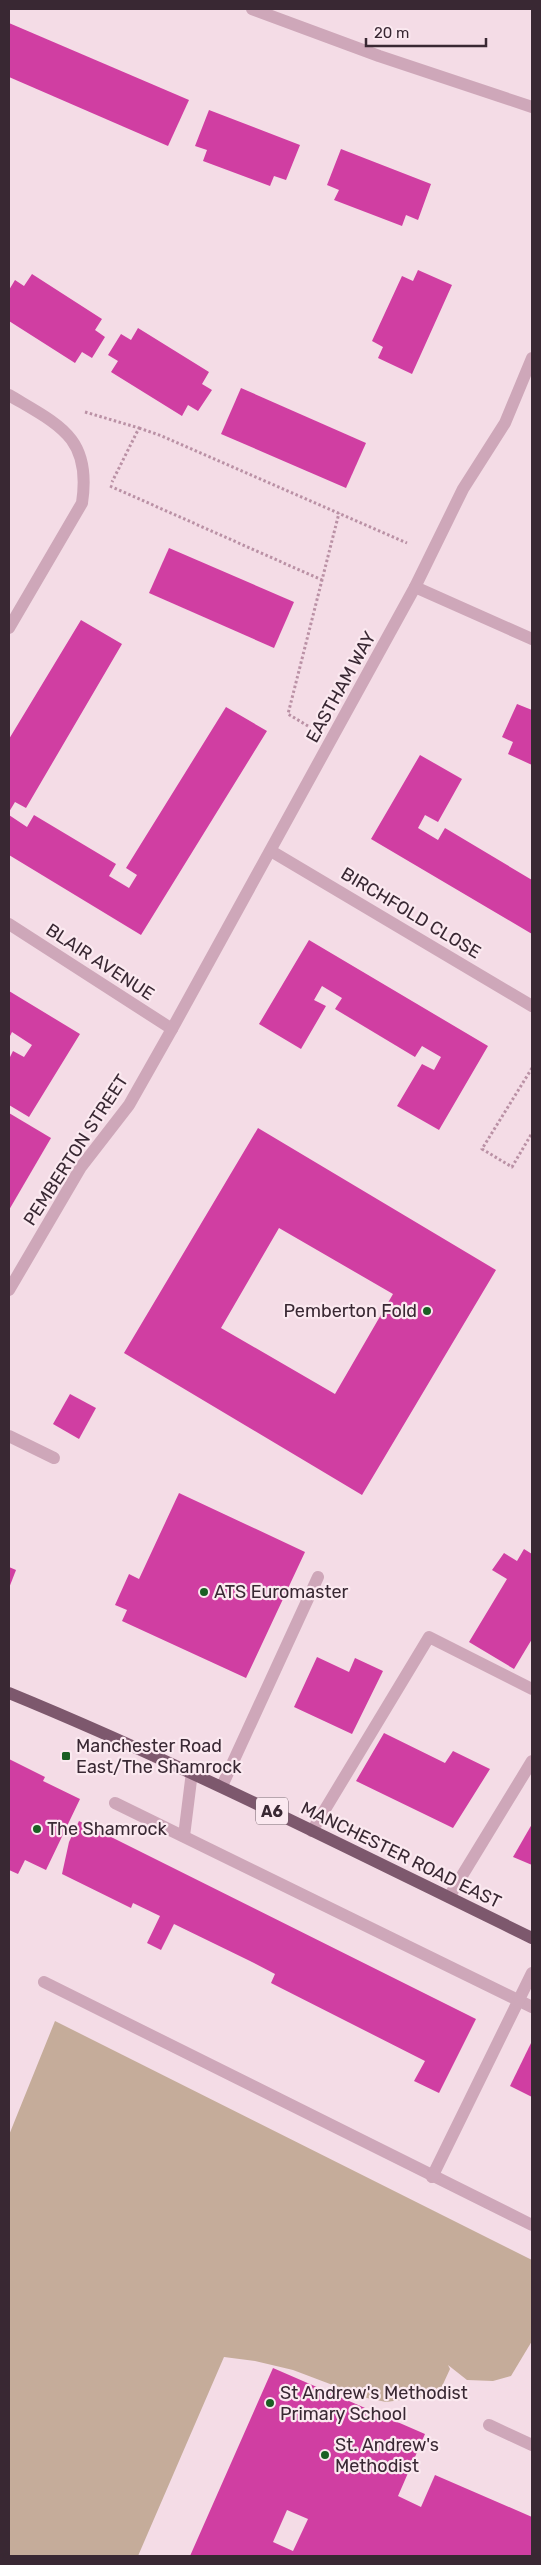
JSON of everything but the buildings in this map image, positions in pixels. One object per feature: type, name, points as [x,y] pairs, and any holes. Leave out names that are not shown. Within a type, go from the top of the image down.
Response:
[{"type":"main road","name":"MANCHESTER ROAD EAST","points":[[9,1693],[94,1728],[222,1786],[532,1938]]},
{"type":"street","points":[[252,9],[379,56],[532,107]]},
{"type":"street","name":"EASTHAM WAY","points":[[172,1029],[415,587],[463,489],[505,423],[532,358]]},
{"type":"street","points":[[9,395],[59,425],[72,439],[80,452],[84,487],[82,503],[9,628]]},
{"type":"street","points":[[415,587],[532,639]]},
{"type":"street","name":"BIRCHFOLD CLOSE","points":[[271,851],[532,1006]]},
{"type":"street","name":"BLAIR AVENUE","points":[[9,924],[172,1029]]},
{"type":"street","name":"PEMBERTON STREET","points":[[9,1290],[81,1167],[129,1105],[172,1029]]},
{"type":"street","points":[[9,1436],[54,1458]]},
{"type":"street","points":[[222,1786],[318,1577]]},
{"type":"street","points":[[312,1831],[429,1637],[532,1689]]},
{"type":"street","points":[[449,1897],[532,1760]]},
{"type":"street","points":[[184,1836],[192,1772]]},
{"type":"street","points":[[115,1802],[532,2007]]},
{"type":"street","points":[[432,2177],[532,1973]]},
{"type":"street","points":[[44,1982],[432,2177],[532,2225]]},
{"type":"street","points":[[489,2425],[532,2445]]},
{"type":"path","points":[[139,428],[162,436],[432,554]]},
{"type":"path","points":[[110,486],[322,580]]},
{"type":"path","points":[[332,740],[288,714],[338,513]]},
{"type":"path","points":[[532,1068],[482,1149],[512,1167],[532,1133]]},
{"type":"shaded area","name":"St Andrew's Methodist Primary School","points":[[55,2021],[532,2260],[532,2341],[511,2376],[493,2381],[467,2380],[448,2365],[450,2369],[438,2395],[386,2402],[367,2398],[293,2370],[255,2361],[224,2357],[138,2556],[9,2556],[9,2135]]},
{"type":"place","name":"Pemberton Fold","points":[[427,1311]]},
{"type":"place","name":"ATS Euromaster","points":[[204,1592]]},
{"type":"place","name":"Manchester Road East/The Shamrock","points":[[66,1756]]},
{"type":"place","name":"The Shamrock","points":[[37,1829]]},
{"type":"place","name":"St Andrew's Methodist Primary School","points":[[270,2403]]},
{"type":"place","name":"St. Andrew's Methodist","points":[[325,2455]]}]
